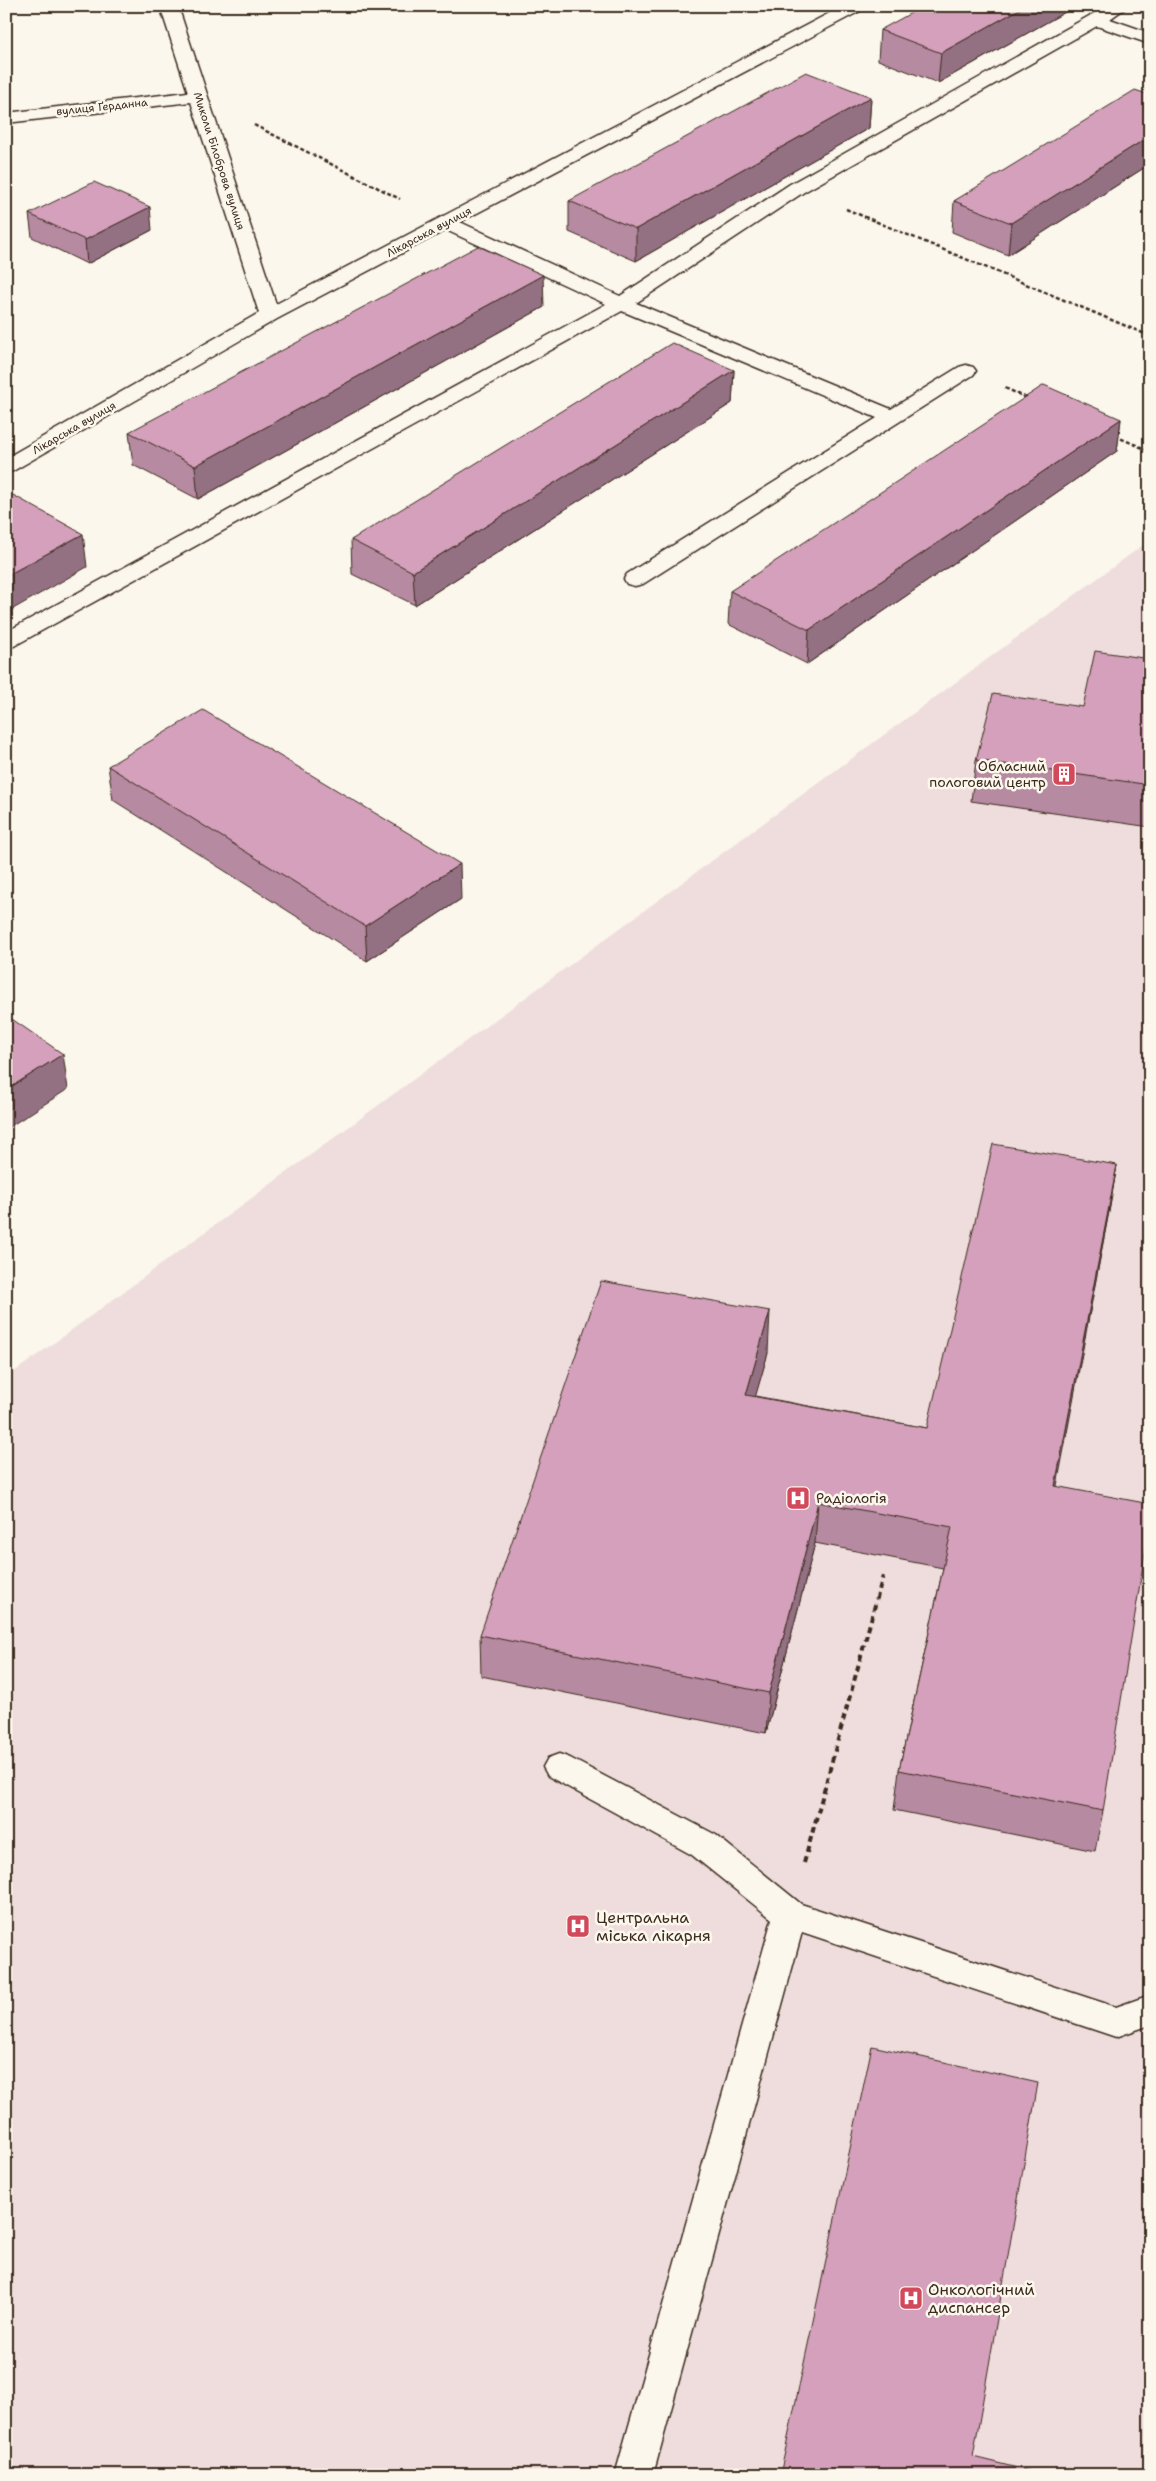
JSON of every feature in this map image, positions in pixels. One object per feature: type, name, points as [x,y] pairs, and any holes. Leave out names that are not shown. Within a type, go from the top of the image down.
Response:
[{"type":"street","name":"Миколи Білоброва вулиця","points":[[169,6],[270,315]]},
{"type":"street","name":"Лікарська вулиця","points":[[6,467],[270,315],[856,6]]},
{"type":"street","points":[[6,642],[620,304],[797,188],[1120,6]]},
{"type":"street","points":[[1096,20],[1150,40]]},
{"type":"street","name":"вулиця Ґерданна","points":[[6,118],[198,96]]},
{"type":"street","points":[[447,223],[620,304],[893,417]]},
{"type":"street","points":[[635,579],[966,372]]},
{"type":"street","points":[[559,1766],[704,1845],[790,1914],[1116,2022],[1150,2010]]},
{"type":"street","points":[[634,2475],[790,1914]]},
{"type":"path","points":[[198,96],[447,223]]},
{"type":"path","points":[[797,188],[1150,336]]},
{"type":"path","points":[[966,372],[1036,402]]},
{"type":"path","points":[[1115,436],[1150,451]]},
{"type":"path","points":[[790,1914],[883,1576]]},
{"type":"shaded area","name":"Центральна міська лікарня","points":[[1150,540],[1150,2475],[6,2475],[6,1378]]},
{"type":"building","points":[[924,6],[1025,6],[941,53],[880,30]]},
{"type":"building","points":[[806,72],[871,97],[636,229],[569,201]]},
{"type":"building","points":[[1135,90],[1150,95],[1150,136],[1011,223],[954,201]]},
{"type":"building","points":[[94,182],[150,207],[85,240],[29,214]]},
{"type":"building","points":[[478,246],[543,275],[195,466],[129,432]]},
{"type":"building","points":[[672,343],[734,370],[413,572],[351,540]]},
{"type":"building","points":[[1044,385],[1121,419],[809,630],[730,591]]},
{"type":"building","points":[[13,495],[83,534],[6,576],[6,499]]},
{"type":"building","points":[[1095,651],[1150,659],[1150,785],[976,760],[993,694],[1083,707]]},
{"type":"building","points":[[203,710],[460,864],[365,926],[108,766]]},
{"type":"building","points":[[6,1015],[63,1054],[6,1090]]},
{"type":"building","name":"Радіологія","points":[[993,1144],[1117,1165],[1055,1486],[1150,1504],[1150,1522],[1103,1811],[899,1770],[952,1527],[818,1502],[769,1693],[480,1635],[601,1281],[770,1311],[746,1395],[927,1428]]},
{"type":"building","name":"Онкологічний диспансер","points":[[872,2046],[1038,2083],[973,2457],[1046,2475],[780,2475]]},
{"type":"place","name":"Обласний пологовий центр","points":[[1064,774]]},
{"type":"place","name":"Радіологія","points":[[798,1498]]},
{"type":"place","name":"Центральна міська лікарня","points":[[578,1926]]},
{"type":"place","name":"Онкологічний диспансер","points":[[911,2298]]}]
